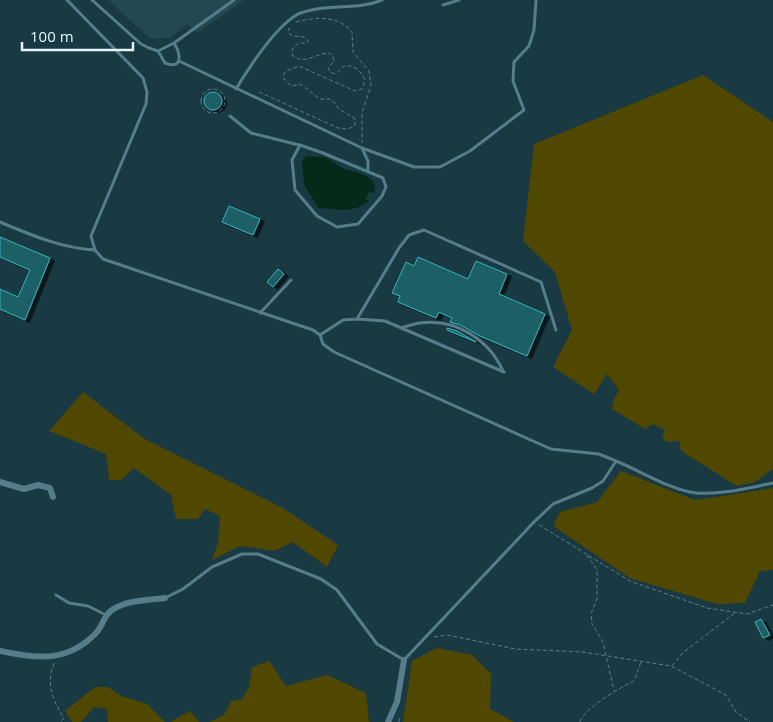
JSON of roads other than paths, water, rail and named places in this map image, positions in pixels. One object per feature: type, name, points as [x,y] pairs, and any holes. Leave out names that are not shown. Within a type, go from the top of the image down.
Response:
[{"type":"street","points":[[0,482],[24,489],[38,485],[50,488],[53,497]]},
{"type":"street","points":[[0,651],[39,658],[58,655],[80,646],[98,631],[106,615],[112,610],[129,603],[165,598]]},
{"type":"street","points":[[388,722],[397,702],[404,660]]},
{"type":"lane","points":[[67,0],[143,78],[147,92],[146,104],[91,236],[95,250],[103,260],[313,330],[320,335],[323,344],[334,352],[551,449],[599,454],[677,488],[694,493],[714,494],[773,483]]},
{"type":"lane","points":[[92,0],[141,44],[158,50],[174,43],[234,0]]},
{"type":"lane","points":[[236,89],[262,50],[298,14],[317,9],[368,5],[382,0]]},
{"type":"lane","points":[[443,4],[459,0]]},
{"type":"lane","points":[[179,61],[362,148],[414,167],[440,167],[470,151],[524,110],[513,81],[514,62],[529,46],[534,30],[536,0]]},
{"type":"lane","points":[[174,43],[180,53],[179,61]]},
{"type":"lane","points":[[158,50],[165,63],[170,65],[179,61]]},
{"type":"lane","points":[[230,116],[251,133],[300,145],[383,178],[386,187],[382,196],[358,224],[337,227],[317,216],[294,190],[292,160],[300,145]]},
{"type":"lane","points":[[362,148],[368,161],[368,171]]},
{"type":"lane","points":[[0,222],[40,239],[80,249],[95,250]]},
{"type":"lane","points":[[358,319],[399,248],[409,235],[424,230],[541,282],[556,330]]},
{"type":"lane","points":[[260,313],[291,280]]},
{"type":"lane","points":[[320,335],[343,320],[385,321],[435,343],[504,372],[498,358],[477,337],[445,324],[421,323],[401,328]]},
{"type":"lane","points":[[165,598],[183,589],[212,567],[242,554],[258,554],[321,579],[337,590],[376,644],[404,660],[534,522],[554,504],[592,488],[603,480],[616,461]]},
{"type":"lane","points":[[56,595],[69,603],[88,606],[106,615]]}]
